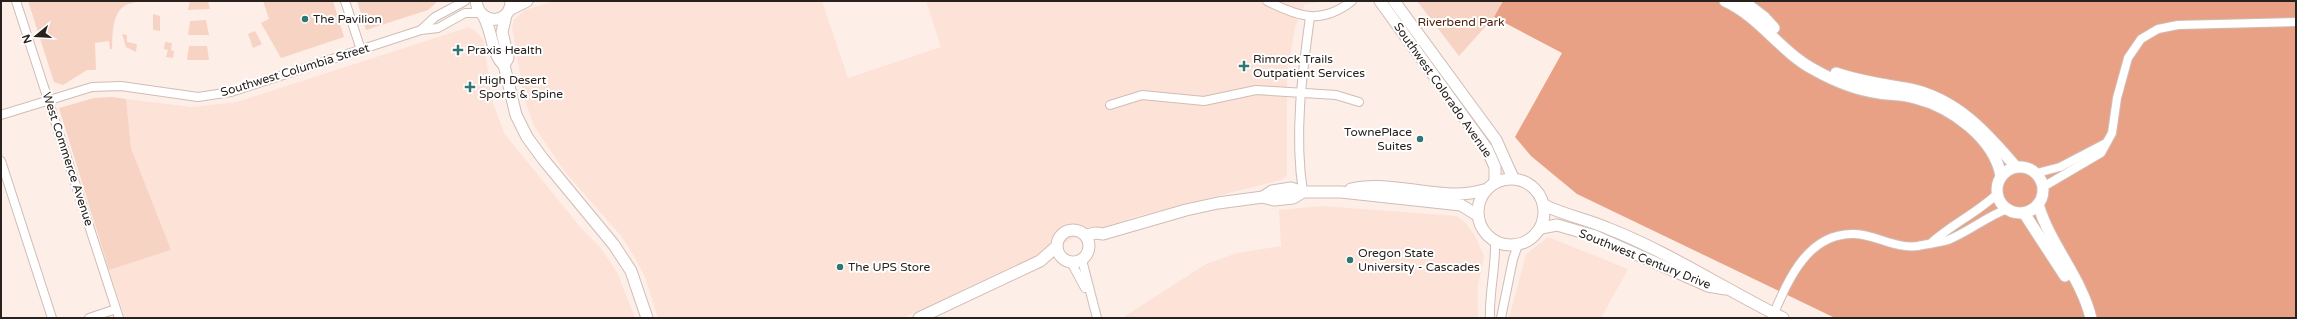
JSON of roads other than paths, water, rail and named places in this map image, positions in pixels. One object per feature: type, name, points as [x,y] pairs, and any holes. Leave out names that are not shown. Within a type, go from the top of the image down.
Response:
[{"type":"main road","points":[[476,1],[491,34],[498,60],[504,65],[516,115],[527,137],[614,244],[631,272],[647,318]]},
{"type":"main road","points":[[482,15],[495,20],[509,9],[527,1]]},
{"type":"main road","name":"Southwest Colorado Avenue","points":[[1380,1],[1487,149],[1495,166],[1496,183]]},
{"type":"main road","name":"Southwest Colorado Avenue","points":[[1394,1],[1496,140],[1513,178]]},
{"type":"main road","points":[[1725,1],[1749,14],[1802,63],[1824,75],[1849,86],[1877,93],[1915,97],[1939,106],[1959,120],[1990,148],[2001,176]]},
{"type":"main road","points":[[1743,1],[1764,17],[1800,52],[1830,70],[1875,84],[1923,92],[1959,109],[1983,130],[2016,167]]},
{"type":"main road","points":[[504,65],[508,58],[502,32],[509,9]]},
{"type":"main road","points":[[2038,204],[2024,213],[2012,212],[2007,209],[1999,200],[1997,194],[1998,182],[2001,176],[2005,172],[2016,167],[2024,167],[2036,173],[2043,187],[2038,204],[2043,221],[2081,291],[2091,318]]},
{"type":"main road","points":[[1341,192],[1373,187],[1462,193],[1484,190],[1496,183],[1513,178],[1524,181],[1533,186],[1544,205],[1544,216],[1541,228],[1528,241],[1518,245],[1506,245],[1495,241],[1486,235],[1480,225],[1477,215],[1478,204],[1484,190]]},
{"type":"main road","points":[[1040,261],[1072,260],[1086,256],[1087,240],[1096,233],[1103,234],[1186,210],[1263,197],[1272,191],[1292,188],[1303,192],[1341,192],[1461,205],[1477,215]]},
{"type":"main road","name":"Southwest Century Drive","points":[[1544,205],[1559,213],[1607,228],[1711,278],[1727,290],[1778,316]]},
{"type":"main road","points":[[2024,213],[2074,290],[2084,318]]},
{"type":"main road","name":"Southwest Century Drive","points":[[1541,228],[1557,225],[1596,236],[1708,286],[1727,290]]},
{"type":"main road","points":[[919,318],[1040,261],[1056,247],[1059,237],[1066,230],[1077,230],[1087,240]]},
{"type":"main road","points":[[1056,247],[1072,260]]},
{"type":"street","name":"West Commerce Avenue","points":[[16,1],[119,318]]},
{"type":"street","points":[[345,1],[361,50]]},
{"type":"street","name":"Southwest Columbia Street","points":[[421,30],[435,18],[465,1]]},
{"type":"street","points":[[1267,1],[1287,11],[1310,17],[1329,14],[1352,1]]},
{"type":"street","name":"Southwest Columbia Street","points":[[1,116],[79,90],[106,85],[133,87],[184,96],[215,95],[231,92],[421,30],[438,28],[466,13],[482,15]]},
{"type":"street","points":[[1303,192],[1298,161],[1301,93],[1310,17]]},
{"type":"street","points":[[2043,187],[2101,153],[2115,121],[2118,98],[2128,58],[2141,39],[2158,29],[2178,25],[2296,22]]},
{"type":"street","points":[[1110,105],[1142,95],[1204,101],[1256,90],[1336,95],[1359,102]]},
{"type":"street","points":[[2036,173],[2060,167],[2107,142]]},
{"type":"street","points":[[1,161],[52,318]]},
{"type":"street","points":[[1931,243],[1941,234],[1984,206],[1997,194]]},
{"type":"street","points":[[1778,316],[1801,261],[1810,250],[1836,237],[1855,234],[1899,246],[1947,241],[1989,216],[2007,209]]},
{"type":"street","points":[[1490,318],[1489,295],[1496,255],[1495,241]]},
{"type":"street","points":[[1501,318],[1513,259],[1518,245]]},
{"type":"street","points":[[1072,260],[1090,298],[1097,318]]},
{"type":"street","points":[[89,318],[116,309]]},
{"type":"place","name":"The Pavilion","points":[[305,19]]},
{"type":"place","name":"Praxis Health","points":[[458,50]]},
{"type":"place","name":"Rimrock Trails Outpatient Services","points":[[1244,66]]},
{"type":"place","name":"High Desert Sports & Spine","points":[[470,87]]},
{"type":"place","name":"TownePlace Suites","points":[[1420,139]]},
{"type":"place","name":"Oregon State University - Cascades","points":[[1350,260]]},
{"type":"place","name":"The UPS Store","points":[[840,267]]},
{"type":"park label","name":"Riverbend Park","points":[[1461,22]]}]
